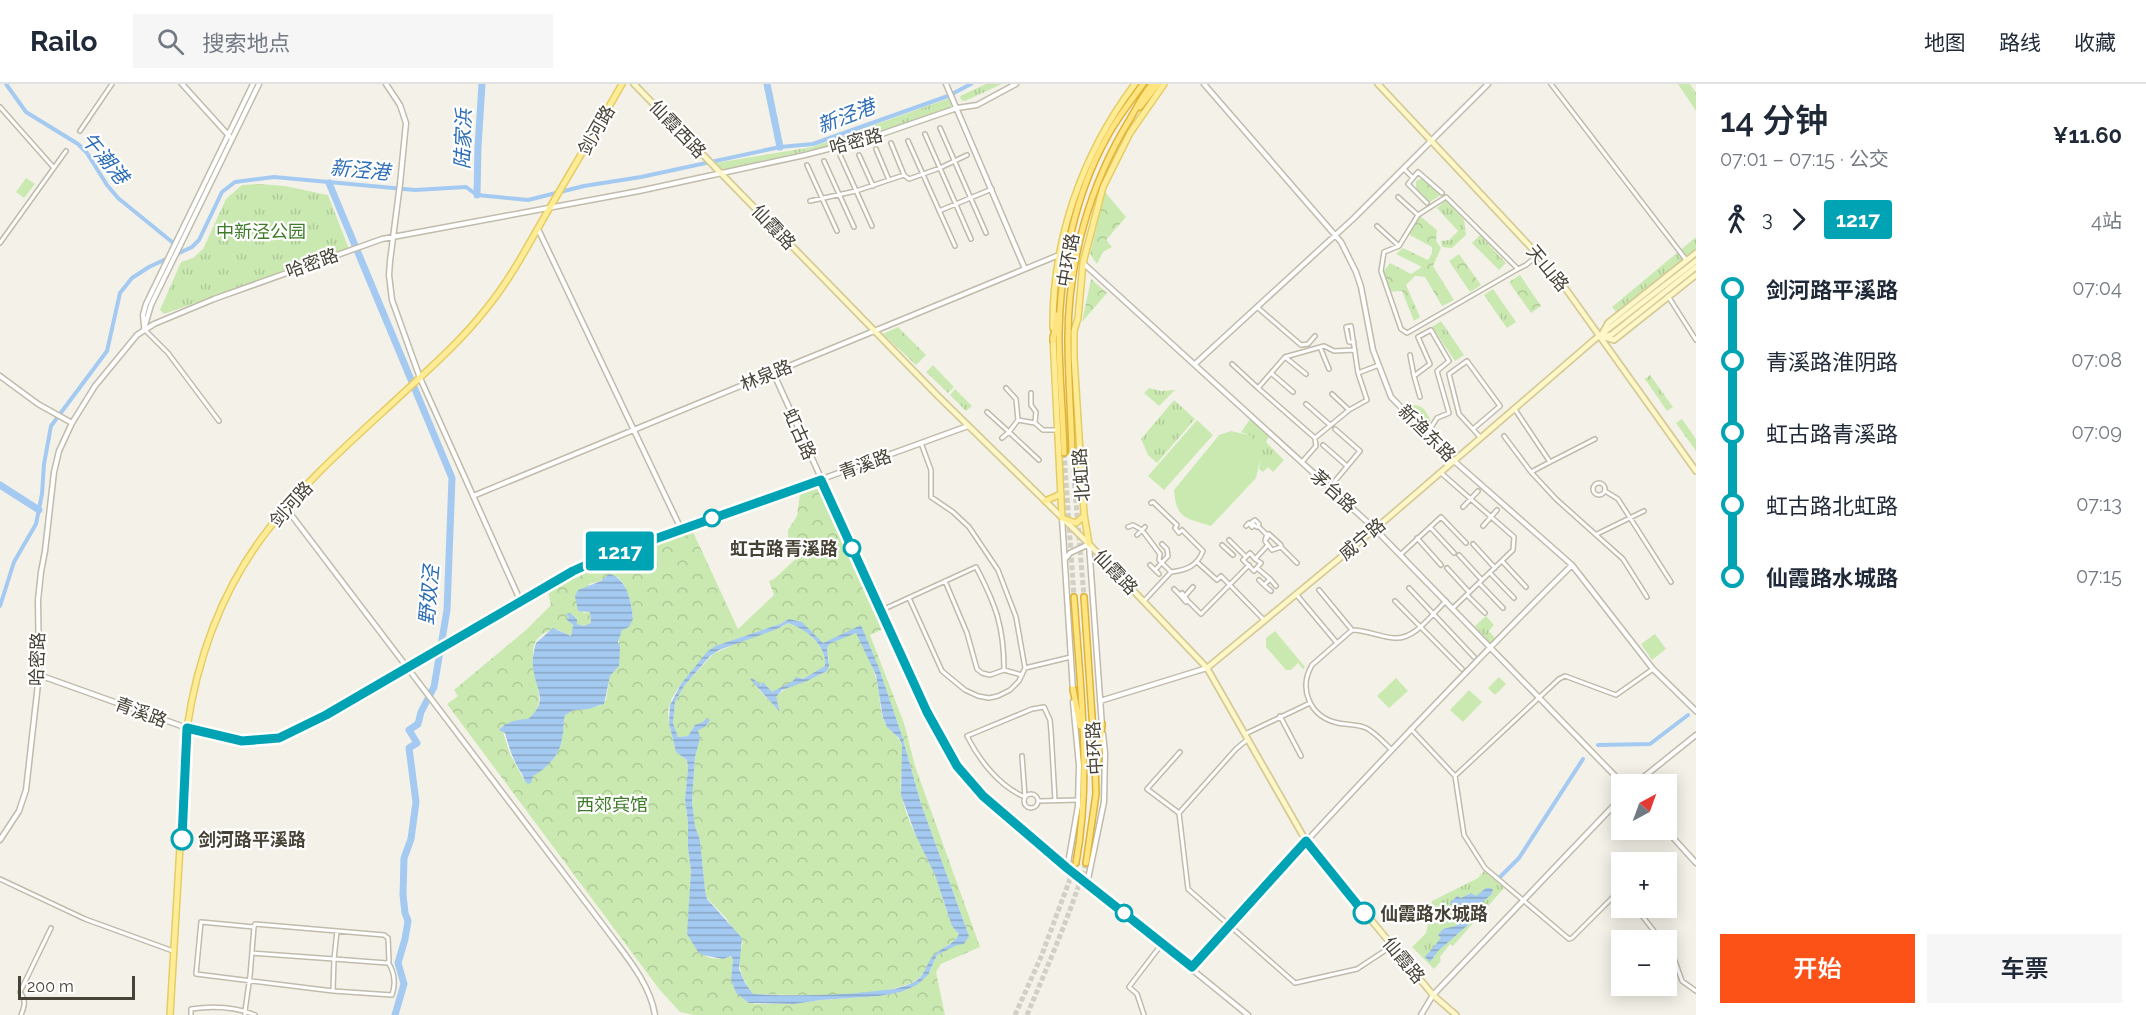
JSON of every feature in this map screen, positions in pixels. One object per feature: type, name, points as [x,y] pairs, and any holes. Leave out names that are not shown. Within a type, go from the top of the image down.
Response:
[{"type":"highway","name":"中环路","points":[[1064,453],[1059,335],[1062,278],[1070,236],[1086,185],[1107,135],[1143,84]]},
{"type":"highway","name":"中环路","points":[[1072,453],[1068,336],[1073,277],[1080,239],[1095,188],[1106,161],[1152,84]]},
{"type":"highway","points":[[1114,145],[1158,84]]},
{"type":"highway","points":[[1053,340],[1062,278]]},
{"type":"highway","name":"中环路","points":[[1074,597],[1084,754],[1083,827],[1076,863]]},
{"type":"highway","name":"中环路","points":[[1084,597],[1096,788],[1086,863]]},
{"type":"highway","points":[[1073,689],[1084,754]]},
{"type":"highway","points":[[1096,788],[1102,724]]},
{"type":"main road","name":"剑河路","points":[[170,1015],[187,728],[200,663],[219,614],[248,558],[286,508],[453,347],[487,308],[517,265],[622,84]]},
{"type":"main road","name":"仙霞西路","points":[[634,84],[722,173]]},
{"type":"main road","name":"北虹路","points":[[1062,518],[1053,340],[1053,302],[1059,255],[1071,205],[1082,176],[1114,114],[1135,84]]},
{"type":"main road","name":"北虹路","points":[[1089,544],[1084,516],[1074,331],[1078,318],[1083,263],[1103,188],[1130,133],[1164,84]]},
{"type":"main road","name":"天山路","points":[[1378,84],[1553,270],[1696,471]]},
{"type":"main road","name":"仙霞路","points":[[722,173],[874,331],[1089,544],[1207,668],[1306,841],[1433,995],[1456,1015]]},
{"type":"main road","name":"威宁路","points":[[1207,668],[1375,529],[1453,460],[1601,336],[1608,323],[1696,253]]},
{"type":"main road","points":[[1664,292],[1696,261]]},
{"type":"main road","points":[[1664,292],[1696,267]]},
{"type":"main road","name":"威宁路","points":[[1601,336],[1611,335],[1664,292],[1696,275]]},
{"type":"main road","points":[[1045,501],[1061,494]]},
{"type":"main road","points":[[1062,518],[1076,523],[1084,516]]},
{"type":"street","points":[[80,130],[112,84]]},
{"type":"street","points":[[182,84],[231,138]]},
{"type":"street","points":[[231,138],[253,84]]},
{"type":"street","points":[[219,421],[168,353],[144,329],[163,276],[259,84]]},
{"type":"street","points":[[386,84],[399,105],[406,123],[389,275],[392,300],[420,378],[520,600]]},
{"type":"street","points":[[946,84],[1025,269]]},
{"type":"street","name":"哈密路","points":[[0,840],[14,820],[23,801],[39,675],[38,600],[54,472],[59,451],[72,423],[109,367],[144,329],[214,299],[355,247],[394,236],[639,191],[870,138],[956,106],[977,105],[1016,84]]},
{"type":"street","name":"新渔东路","points":[[1204,84],[1341,242],[1361,287],[1373,350],[1391,397],[1453,460],[1572,565],[1653,669],[1696,711]]},
{"type":"street","points":[[1195,364],[1335,236],[1488,84]]},
{"type":"street","points":[[1551,84],[1687,261]]},
{"type":"street","points":[[0,107],[54,168]]},
{"type":"street","points":[[940,128],[986,233]]},
{"type":"street","points":[[925,134],[971,239]]},
{"type":"street","points":[[908,141],[955,246]]},
{"type":"street","points":[[891,143],[904,175],[909,179],[967,155]]},
{"type":"street","points":[[876,149],[889,180]]},
{"type":"street","points":[[0,243],[66,151]]},
{"type":"street","points":[[840,155],[872,226]]},
{"type":"street","points":[[859,155],[873,186]]},
{"type":"street","points":[[824,161],[854,227]]},
{"type":"street","points":[[807,165],[837,231]]},
{"type":"street","points":[[1403,169],[1413,178]]},
{"type":"street","points":[[1427,203],[1408,184],[1418,172],[1442,193]]},
{"type":"street","points":[[810,201],[856,191],[904,175]]},
{"type":"street","points":[[939,211],[992,189]]},
{"type":"street","points":[[1398,196],[1418,215]]},
{"type":"street","points":[[1518,269],[1446,197],[1418,215],[1399,246],[1384,252],[1381,270],[1401,329],[1407,333],[1526,265],[1538,255]]},
{"type":"street","points":[[1377,226],[1399,246]]},
{"type":"street","points":[[538,229],[681,529]]},
{"type":"street","name":"林泉路","points":[[473,496],[1059,255]]},
{"type":"street","name":"茅台路","points":[[1083,263],[1375,529],[1613,774]]},
{"type":"street","points":[[1664,292],[1696,339]]},
{"type":"street","points":[[1257,307],[1301,345],[1308,344],[1315,336]]},
{"type":"street","points":[[1315,438],[1349,410],[1367,400],[1358,373],[1352,326],[1346,327],[1349,342],[1354,342]]},
{"type":"street","points":[[1427,434],[1437,418],[1449,413],[1437,371],[1430,364],[1418,337],[1431,330],[1449,361],[1437,371]]},
{"type":"street","points":[[1258,388],[1286,357],[1324,346],[1334,351],[1355,350]]},
{"type":"street","points":[[1320,347],[1329,369]]},
{"type":"street","points":[[1410,355],[1420,397]]},
{"type":"street","points":[[1286,357],[1306,374]]},
{"type":"street","points":[[1473,429],[1500,406],[1467,361],[1449,374],[1459,414],[1480,437]]},
{"type":"street","points":[[1232,364],[1315,438],[1316,446],[1302,462]]},
{"type":"street","points":[[1414,376],[1430,364]]},
{"type":"street","points":[[1358,373],[1379,365]]},
{"type":"street","name":"虹古路","points":[[773,372],[927,712],[957,766],[1001,814],[1192,967],[1248,1015]]},
{"type":"street","points":[[1271,373],[1293,392]]},
{"type":"street","points":[[0,376],[50,411],[72,423]]},
{"type":"street","points":[[1002,438],[1018,420],[1017,399],[1006,388]]},
{"type":"street","points":[[1031,393],[1031,405],[1036,412],[1035,423]]},
{"type":"street","points":[[1332,394],[1349,410]]},
{"type":"street","points":[[1306,404],[1330,425]]},
{"type":"street","points":[[1514,408],[1550,462]]},
{"type":"street","points":[[987,412],[1039,460]]},
{"type":"street","points":[[1018,420],[1035,423],[1043,430],[1058,430]]},
{"type":"street","name":"青溪路","points":[[39,675],[187,728],[242,741],[279,738],[326,715],[520,600],[588,564],[968,426]]},
{"type":"street","points":[[1330,487],[1360,451],[1335,429]]},
{"type":"street","points":[[1504,436],[1531,472],[1556,499],[1623,559],[1647,597]]},
{"type":"street","points":[[1531,472],[1595,439]]},
{"type":"street","points":[[909,598],[942,671],[965,690],[988,698],[1010,690],[1019,681],[1025,668],[1016,617],[998,570],[969,527],[954,512],[931,497],[931,470],[921,443]]},
{"type":"street","points":[[1323,445],[1347,466]]},
{"type":"street","points":[[1440,472],[1514,537],[1513,550],[1453,608]]},
{"type":"street","points":[[1463,507],[1478,491]]},
{"type":"street","points":[[1605,491],[1618,499],[1671,582]]},
{"type":"street","points":[[1144,602],[1171,572],[1189,569],[1197,562],[1203,551],[1182,531],[1179,533],[1175,528],[1177,525],[1153,502],[1151,504]]},
{"type":"street","points":[[286,508],[606,929],[642,980],[654,1005],[655,1015]]},
{"type":"street","points":[[1483,526],[1497,510]]},
{"type":"street","points":[[1596,534],[1644,510]]},
{"type":"street","points":[[1400,555],[1441,517],[1466,543]]},
{"type":"street","name":"北虹路","points":[[1062,518],[1079,765],[1074,838],[1067,868]]},
{"type":"street","points":[[1246,526],[1249,523],[1252,527],[1256,525],[1279,543],[1279,548],[1297,563]]},
{"type":"street","points":[[1128,527],[1133,525],[1143,528]]},
{"type":"street","points":[[1430,527],[1454,553]]},
{"type":"street","points":[[1143,528],[1147,543],[1158,551],[1159,560],[1171,572]]},
{"type":"street","points":[[1137,535],[1143,528]]},
{"type":"street","points":[[1267,535],[1265,541],[1267,546],[1272,550],[1279,548]]},
{"type":"street","points":[[1417,538],[1441,565]]},
{"type":"street","points":[[1229,540],[1246,557]]},
{"type":"street","points":[[1065,559],[1070,553],[1089,544]]},
{"type":"street","name":"北虹路","points":[[1087,884],[1104,802],[1105,753],[1089,544]]},
{"type":"street","points":[[1155,570],[1168,556],[1167,549],[1162,544]]},
{"type":"street","points":[[1229,550],[1235,544]]},
{"type":"street","points":[[1473,544],[1495,568]]},
{"type":"street","points":[[1222,545],[1233,555]]},
{"type":"street","points":[[1255,559],[1267,546]]},
{"type":"street","points":[[1250,553],[1261,563],[1254,571],[1243,560],[1246,557],[1250,553]]},
{"type":"street","points":[[1459,555],[1503,608]]},
{"type":"street","points":[[1502,561],[1526,587]]},
{"type":"street","points":[[1197,562],[1216,580],[1221,576],[1264,620]]},
{"type":"street","points":[[1150,565],[1159,574]]},
{"type":"street","points":[[1180,595],[1182,593],[1202,614],[1249,565]]},
{"type":"street","points":[[1192,967],[1392,750],[1572,565]]},
{"type":"street","points":[[881,611],[975,567],[1000,623],[1004,641],[1004,670]]},
{"type":"street","points":[[1257,568],[1276,586]]},
{"type":"street","points":[[1447,568],[1485,613]]},
{"type":"street","points":[[1490,573],[1514,598]]},
{"type":"street","points":[[1264,585],[1270,579]]},
{"type":"street","points":[[945,580],[967,633],[977,669],[990,675],[1004,670],[1022,675]]},
{"type":"street","points":[[1259,580],[1271,591]]},
{"type":"street","points":[[1185,596],[1193,587]]},
{"type":"street","points":[[1409,588],[1474,657]]},
{"type":"street","points":[[1174,589],[1186,602],[1188,601]]},
{"type":"street","points":[[1319,590],[1352,630],[1394,638],[1405,637],[1446,601]]},
{"type":"street","points":[[1296,594],[1337,643]]},
{"type":"street","points":[[1395,601],[1462,669]]},
{"type":"street","points":[[1352,630],[1312,665],[1308,671],[1304,690],[1310,703],[1320,715],[1336,723],[1366,727],[1392,750]]},
{"type":"street","points":[[1025,668],[1071,657]]},
{"type":"street","name":"威宁路","points":[[1100,701],[1207,668]]},
{"type":"street","points":[[1455,776],[1538,697],[1565,676],[1616,695],[1653,669]]},
{"type":"street","points":[[1179,813],[1246,737],[1280,716],[1310,703]]},
{"type":"street","points":[[1025,797],[1013,792],[1001,781],[967,736],[1032,709],[1044,707],[1050,720],[1055,800]]},
{"type":"street","points":[[1280,716],[1301,756]]},
{"type":"street","points":[[1412,729],[1455,776],[1464,835],[1485,868],[1523,901],[1569,939],[1611,899]]},
{"type":"street","points":[[1647,774],[1696,735]]},
{"type":"street","points":[[1180,752],[1147,789],[1179,813],[1188,889],[1295,983],[1357,969],[1392,946]]},
{"type":"street","points":[[1022,756],[1024,804],[1030,808],[1037,806],[1039,801]]},
{"type":"street","points":[[1025,797],[1033,794],[1039,801]]},
{"type":"street","points":[[1039,801],[1078,800]]},
{"type":"street","points":[[1421,1015],[1433,995],[1611,809]]},
{"type":"street","points":[[1675,840],[1696,863]]},
{"type":"street","points":[[0,879],[85,919],[173,951]]},
{"type":"street","points":[[1643,918],[1653,930]]},
{"type":"street","points":[[201,922],[254,927],[255,924],[384,935],[388,938],[390,954],[388,962],[394,976],[395,985],[392,995],[333,991],[196,974],[201,922]]},
{"type":"street","points":[[245,1013],[254,927]]},
{"type":"street","points":[[21,1015],[25,999],[20,992],[51,928]]},
{"type":"street","points":[[333,991],[337,931]]},
{"type":"street","points":[[1144,1015],[1137,994],[1129,987],[1162,944]]},
{"type":"street","points":[[252,953],[388,962]]},
{"type":"street","points":[[1677,967],[1682,981],[1696,991]]},
{"type":"street","points":[[191,1015],[191,1009],[205,1007],[255,1015]]},
{"type":"green space","points":[[986,84],[1002,84],[965,101],[961,100],[960,96]]},
{"type":"green space","points":[[1678,84],[1690,84],[1696,93],[1696,111]]},
{"type":"green space","points":[[950,98],[953,106],[880,132],[723,170],[716,163],[812,147]]},
{"type":"green space","points":[[26,178],[35,184],[24,198],[16,192]]},
{"type":"green space","points":[[1423,178],[1442,194],[1430,202],[1416,188],[1416,181]]},
{"type":"green space","name":"中新泾公园","points":[[242,185],[285,186],[328,195],[349,249],[164,314],[160,310],[181,262],[193,258],[203,249],[226,199]]},
{"type":"green space","points":[[1105,192],[1126,217],[1106,240],[1112,247],[1103,252],[1097,264],[1090,254]]},
{"type":"green space","points":[[1446,200],[1464,220],[1466,235],[1452,248],[1442,247],[1441,241],[1449,240],[1458,231],[1437,208]]},
{"type":"green space","points":[[1420,216],[1437,230],[1436,241],[1441,248],[1433,266],[1454,300],[1442,306],[1425,277],[1415,276],[1406,285],[1420,317],[1414,321],[1402,291],[1386,292],[1380,276],[1390,263],[1411,274],[1422,267],[1396,254],[1403,248],[1428,260],[1432,247],[1408,234]]},
{"type":"green space","points":[[1480,235],[1506,263],[1499,270],[1472,243]]},
{"type":"green space","points":[[1696,237],[1696,250],[1617,313],[1612,307]]},
{"type":"green space","points":[[1459,254],[1481,285],[1470,292],[1449,261]]},
{"type":"green space","points":[[1520,275],[1541,306],[1531,313],[1509,282]]},
{"type":"green space","points":[[1091,279],[1107,293],[1082,322]]},
{"type":"green space","points":[[1493,289],[1516,322],[1507,328],[1484,295]]},
{"type":"green space","points":[[1441,321],[1464,355],[1455,361],[1432,327]]},
{"type":"green space","points":[[898,327],[926,355],[916,365],[883,334]]},
{"type":"green space","points":[[933,365],[954,387],[948,393],[926,372]]},
{"type":"green space","points":[[1650,375],[1673,407],[1667,411],[1645,379]]},
{"type":"green space","points":[[1149,388],[1161,391],[1175,390],[1159,406],[1144,393]]},
{"type":"green space","points":[[955,389],[972,406],[966,411],[950,395]]},
{"type":"green space","points":[[1174,400],[1195,419],[1157,463],[1148,455],[1141,439]]},
{"type":"green space","points":[[1410,405],[1421,407],[1431,421],[1424,425],[1410,412]]},
{"type":"green space","points":[[1250,419],[1269,436],[1266,442],[1284,460],[1273,472],[1268,467],[1263,472],[1259,469],[1260,460],[1249,435],[1241,432]]},
{"type":"green space","points":[[1682,419],[1696,439],[1696,451],[1676,423]]},
{"type":"green space","points":[[1197,420],[1213,435],[1164,490],[1148,476]]},
{"type":"green space","points":[[1231,431],[1249,435],[1260,445],[1260,460],[1256,478],[1211,526],[1189,519],[1177,507],[1174,490],[1219,435]]},
{"type":"green space","name":"西郊宾馆","points":[[818,487],[883,629],[870,635],[904,723],[915,766],[980,947],[941,964],[936,972],[945,1015],[694,1015],[680,1012],[659,989],[447,704],[458,696],[454,690],[526,630],[551,605],[548,592],[593,569],[693,532],[738,629],[774,595],[769,581],[802,553],[788,544],[788,530],[797,516],[800,494]],"holes":[[[606,577],[618,577],[621,581],[629,596],[633,619],[622,630],[619,638],[619,666],[610,676],[606,700],[600,706],[569,711],[565,715],[561,745],[554,758],[539,772],[524,780],[510,754],[501,726],[528,719],[537,710],[539,698],[533,657],[534,645],[541,635],[556,629],[571,636],[573,625],[567,615],[577,618],[577,624],[582,626],[591,623],[590,612],[583,613],[589,584]],[[789,619],[823,643],[861,626],[879,668],[902,736],[921,804],[969,936],[937,955],[931,969],[917,985],[901,992],[794,1004],[755,1004],[736,993],[731,979],[733,960],[730,956],[723,959],[710,958],[698,952],[688,934],[691,871],[685,799],[688,769],[687,760],[676,752],[669,723],[668,711],[672,698],[681,684],[715,646]]]},
{"type":"green space","points":[[1486,616],[1494,625],[1489,631],[1495,638],[1490,643],[1475,626]]},
{"type":"green space","name":"西郊宾馆","points":[[788,623],[802,629],[814,639],[823,651],[825,666],[814,674],[773,693],[767,686],[757,683],[754,679],[759,690],[780,711],[776,697],[786,689],[827,671],[829,644],[856,632],[866,650],[875,675],[883,719],[902,745],[901,784],[906,812],[935,875],[951,921],[959,934],[932,958],[927,969],[912,983],[885,991],[834,996],[753,994],[740,970],[743,943],[725,917],[707,898],[700,840],[695,826],[692,802],[697,730],[703,722],[688,736],[678,737],[673,723],[675,702],[684,686],[713,654]]},
{"type":"green space","points":[[1275,631],[1305,667],[1303,669],[1298,663],[1291,670],[1286,670],[1266,647],[1266,638]]},
{"type":"green space","points":[[1655,634],[1666,649],[1652,660],[1641,644]]},
{"type":"green space","points":[[1499,677],[1506,684],[1495,695],[1488,688]]},
{"type":"green space","points":[[1396,678],[1408,691],[1389,708],[1377,696]]},
{"type":"green space","points":[[1469,690],[1482,702],[1463,722],[1450,710]]},
{"type":"green space","points":[[1484,871],[1504,888],[1453,946],[1450,944],[1434,969],[1412,947],[1426,933],[1432,901],[1478,878]]},
{"type":"water","points":[[609,574],[620,580],[624,586],[630,599],[633,619],[629,627],[622,630],[618,642],[619,666],[610,676],[604,704],[574,710],[565,715],[559,750],[552,761],[533,776],[531,783],[528,784],[515,762],[505,733],[499,730],[512,722],[528,719],[538,706],[540,694],[533,664],[536,643],[553,628],[571,636],[573,625],[566,619],[569,618],[566,614],[570,613],[577,619],[577,624],[583,626],[591,623],[590,612],[578,611],[575,596],[578,590],[601,581]]},
{"type":"water","points":[[789,619],[802,622],[823,643],[861,625],[879,668],[902,736],[921,804],[969,936],[964,944],[937,955],[928,975],[917,985],[901,992],[794,1004],[749,1003],[736,993],[731,979],[733,960],[731,956],[723,959],[703,955],[698,952],[687,934],[691,871],[685,799],[688,769],[687,760],[676,752],[669,723],[670,705],[681,684],[707,652],[715,646]],"holes":[[[788,623],[819,645],[823,651],[825,666],[803,679],[796,677],[793,681],[772,692],[763,682],[761,685],[752,678],[750,679],[780,712],[776,697],[782,690],[827,671],[829,644],[856,633],[876,675],[883,718],[887,727],[899,738],[902,745],[901,795],[916,836],[935,875],[952,926],[959,934],[954,941],[934,955],[917,980],[901,987],[839,994],[753,994],[739,969],[742,938],[707,899],[700,840],[695,826],[692,802],[695,757],[700,738],[698,730],[705,727],[710,720],[707,718],[695,725],[688,736],[678,737],[673,723],[675,702],[684,686],[710,656],[719,650]]]},
{"type":"water","points":[[1486,888],[1493,890],[1491,895],[1476,907],[1469,924],[1438,951],[1430,962],[1425,957],[1441,938],[1438,935],[1443,929],[1456,926],[1467,914],[1467,908],[1455,910],[1450,903],[1457,896],[1461,898],[1471,893],[1476,896]]},
{"type":"waterway","name":"午潮港","points":[[6,84],[26,112],[78,144],[87,153],[118,198],[177,246]]},
{"type":"waterway","name":"陆家浜","points":[[477,195],[482,84]]},
{"type":"waterway","points":[[767,84],[780,147]]},
{"type":"waterway","name":"新泾港","points":[[0,606],[14,562],[36,524],[51,426],[107,351],[120,293],[132,278],[149,267],[192,247],[199,240],[222,192],[235,182],[274,177],[415,190],[466,187],[477,195],[528,200],[584,186],[641,177],[780,147],[813,144],[948,96],[971,84]]},
{"type":"waterway","name":"野奴泾","points":[[329,183],[452,478],[447,610],[434,687],[421,712],[418,724],[409,730],[417,743],[409,748],[416,802],[411,839],[404,858],[403,895],[408,921],[398,963],[404,984],[395,1015]]},
{"type":"waterway","points":[[0,485],[39,510]]},
{"type":"waterway","points":[[1598,745],[1650,744],[1688,715]]},
{"type":"waterway","points":[[1499,878],[1519,858],[1583,759]]},
{"type":"tunnel","points":[[1064,453],[1074,597]]},
{"type":"tunnel","points":[[1072,453],[1084,597]]},
{"type":"tunnel","points":[[1015,1015],[1041,957],[1076,863]]},
{"type":"tunnel","points":[[1027,1015],[1066,921],[1086,863]]},
{"type":"bus line","name":"1217","points":[[182,839],[187,728],[242,741],[279,738],[326,715],[573,571],[604,557],[721,514],[821,480],[927,712],[957,766],[1001,814],[1067,868],[1192,967],[1306,841],[1364,913]]},
{"type":"place","name":"虹古路青溪路","points":[[852,548]]},
{"type":"place","name":"剑河路平溪路","points":[[182,839]]},
{"type":"place","name":"仙霞路水城路","points":[[1364,913]]}]
